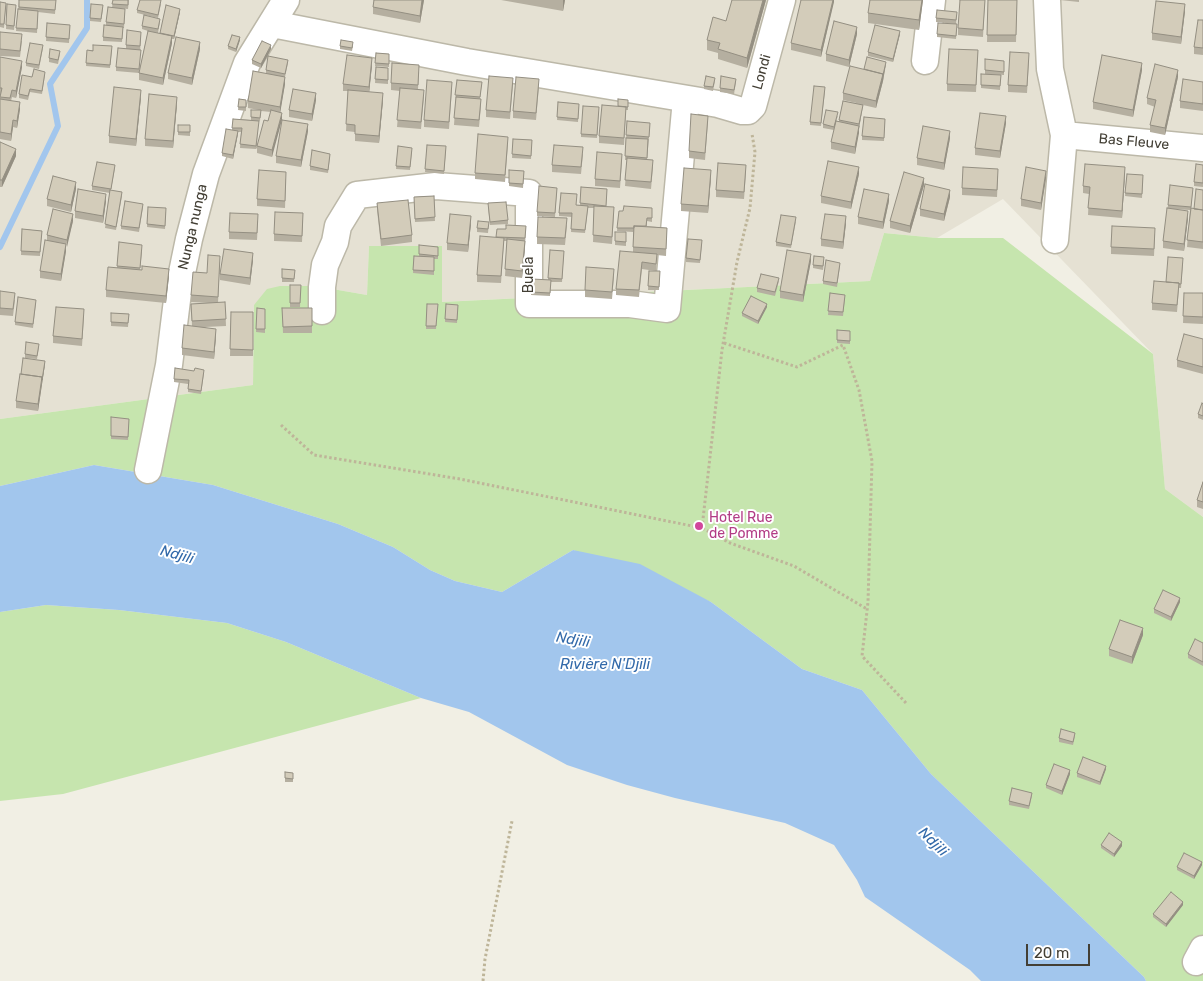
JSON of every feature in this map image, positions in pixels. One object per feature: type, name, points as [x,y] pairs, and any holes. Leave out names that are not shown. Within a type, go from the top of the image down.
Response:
[{"type":"street","name":"Nunga nunga","points":[[148,470],[169,365],[178,292],[189,239],[206,174],[247,63],[286,0]]},
{"type":"street","name":"Londi","points":[[748,112],[753,106],[782,0]]},
{"type":"street","points":[[925,61],[932,0]]},
{"type":"street","points":[[1047,0],[1050,69],[1064,135],[1055,240]]},
{"type":"street","points":[[272,24],[467,62],[718,104],[748,112]]},
{"type":"street","name":"Buela","points":[[322,311],[322,286],[325,264],[335,242],[338,226],[357,195],[436,186],[529,194],[529,304],[630,304],[667,308],[686,99]]},
{"type":"street","name":"Bas Fleuve","points":[[1064,135],[1203,148]]},
{"type":"path","points":[[702,528],[724,343],[738,262],[750,208],[755,152],[748,112]]},
{"type":"path","points":[[724,343],[797,367],[843,346],[859,390],[872,461],[871,540],[862,656],[906,704]]},
{"type":"path","points":[[282,425],[314,455],[460,479],[702,528],[730,543],[794,566],[867,610]]},
{"type":"path","points":[[483,981],[485,959],[512,821]]},
{"type":"shaded area","points":[[0,0],[1203,0],[1203,517],[1165,489],[1153,354],[1003,199],[937,238],[884,233],[870,281],[441,302],[369,246],[367,295],[315,286],[254,305],[253,385],[0,419]]},
{"type":"green space","points":[[884,233],[937,238],[1003,238],[1153,354],[1165,489],[1203,517],[1203,981],[1146,981],[931,774],[862,690],[802,669],[711,602],[573,550],[502,592],[455,581],[430,570],[393,547],[338,524],[213,485],[94,465],[0,486],[0,419],[253,385],[254,305],[267,289],[280,286],[315,286],[367,295],[369,246],[442,246],[442,302],[870,281]]},
{"type":"green space","points":[[46,605],[119,610],[227,623],[286,642],[421,698],[63,794],[0,801],[0,612]]},
{"type":"water","name":"Rivière N'Djili","points":[[94,465],[213,485],[338,524],[393,547],[430,570],[455,581],[502,592],[573,550],[640,564],[711,602],[802,669],[862,690],[931,774],[1146,981],[981,981],[970,970],[865,897],[857,880],[834,845],[785,823],[675,798],[627,785],[567,765],[469,712],[421,698],[286,642],[227,623],[119,610],[46,605],[0,612],[0,486]]},
{"type":"building","points":[[19,0],[56,0],[55,10],[19,7]]},
{"type":"building","points":[[113,0],[128,0],[128,5],[112,4]]},
{"type":"building","points":[[140,0],[161,0],[158,15],[137,10]]},
{"type":"building","points":[[374,0],[422,0],[420,16],[373,7]]},
{"type":"building","points":[[732,0],[763,0],[747,58],[718,49],[720,43],[707,40],[713,17],[726,21]]},
{"type":"building","points":[[801,0],[833,0],[821,50],[791,43]]},
{"type":"building","points":[[870,0],[922,0],[919,20],[868,13]]},
{"type":"building","points":[[960,0],[985,0],[983,30],[958,28]]},
{"type":"building","points":[[988,0],[1017,0],[1016,35],[987,35]]},
{"type":"building","points":[[1156,1],[1185,4],[1181,37],[1152,33]]},
{"type":"building","points":[[0,2],[6,3],[4,24],[0,24]]},
{"type":"building","points":[[7,4],[16,5],[14,26],[6,25]]},
{"type":"building","points":[[91,4],[103,5],[101,19],[90,18]]},
{"type":"building","points":[[166,5],[180,9],[174,36],[160,33]]},
{"type":"building","points":[[108,7],[125,9],[124,24],[106,22]]},
{"type":"building","points":[[18,9],[38,11],[37,29],[16,28]]},
{"type":"building","points":[[937,10],[957,12],[956,20],[936,18]]},
{"type":"building","points":[[144,15],[160,19],[158,29],[142,26]]},
{"type":"building","points":[[1198,20],[1203,20],[1203,48],[1194,47]]},
{"type":"building","points":[[834,21],[857,27],[849,60],[826,54]]},
{"type":"building","points":[[47,23],[70,25],[69,39],[46,37]]},
{"type":"building","points":[[938,23],[957,24],[956,36],[937,34]]},
{"type":"building","points":[[104,25],[123,27],[122,39],[103,37]]},
{"type":"building","points":[[875,25],[900,31],[893,59],[868,52]]},
{"type":"building","points":[[127,30],[141,32],[140,46],[126,45]]},
{"type":"building","points":[[148,31],[172,36],[163,78],[139,73]]},
{"type":"building","points":[[0,32],[22,34],[20,51],[0,49]]},
{"type":"building","points":[[232,35],[240,37],[236,49],[228,46]]},
{"type":"building","points":[[176,37],[200,42],[192,78],[168,73]]},
{"type":"building","points":[[341,40],[353,42],[352,48],[340,46]]},
{"type":"building","points":[[262,41],[271,45],[261,64],[252,60]]},
{"type":"building","points":[[30,43],[43,45],[39,65],[26,63]]},
{"type":"building","points":[[93,45],[112,46],[110,65],[86,63],[87,50],[93,51]]},
{"type":"building","points":[[118,48],[141,50],[139,69],[116,67]]},
{"type":"building","points":[[50,49],[60,51],[58,60],[49,58]]},
{"type":"building","points":[[949,49],[978,50],[976,85],[947,84]]},
{"type":"building","points":[[1010,52],[1029,53],[1027,86],[1008,85]]},
{"type":"building","points":[[376,53],[389,54],[389,64],[375,63]]},
{"type":"building","points":[[347,55],[372,58],[369,87],[343,84]]},
{"type":"building","points":[[1102,55],[1142,63],[1133,110],[1093,102]]},
{"type":"building","points":[[268,56],[288,60],[285,74],[266,70]]},
{"type":"building","points":[[0,57],[22,61],[16,91],[12,90],[10,98],[0,97],[2,88],[0,88]]},
{"type":"building","points":[[867,57],[886,62],[883,75],[864,69]]},
{"type":"building","points":[[985,59],[1004,61],[1004,72],[985,70]]},
{"type":"building","points":[[392,63],[419,65],[418,85],[391,83]]},
{"type":"building","points":[[1155,64],[1178,70],[1165,128],[1150,125],[1156,100],[1147,98]]},
{"type":"building","points":[[850,66],[883,74],[876,101],[843,93]]},
{"type":"building","points":[[376,67],[388,68],[388,80],[375,79]]},
{"type":"building","points":[[34,69],[45,72],[42,91],[30,89],[28,96],[19,94],[22,75],[32,77]]},
{"type":"building","points":[[253,71],[285,77],[280,107],[248,101]]},
{"type":"building","points":[[981,74],[1001,75],[1000,86],[981,85]]},
{"type":"building","points":[[489,76],[513,78],[510,112],[486,110]]},
{"type":"building","points":[[706,76],[715,78],[713,87],[704,86]]},
{"type":"building","points":[[721,76],[736,79],[734,90],[720,88]]},
{"type":"building","points":[[516,77],[539,79],[536,113],[513,111]]},
{"type":"building","points":[[1183,79],[1203,82],[1203,104],[1180,101]]},
{"type":"building","points":[[427,80],[452,82],[449,122],[424,120]]},
{"type":"building","points":[[457,80],[482,82],[480,97],[455,95]]},
{"type":"building","points":[[814,86],[825,87],[821,123],[810,122]]},
{"type":"building","points":[[114,87],[141,90],[136,139],[109,136]]},
{"type":"building","points":[[400,88],[424,90],[421,122],[397,120]]},
{"type":"building","points":[[293,89],[316,93],[312,114],[289,110]]},
{"type":"building","points":[[348,90],[383,93],[379,136],[355,134],[355,125],[346,124]]},
{"type":"building","points":[[149,94],[177,97],[173,141],[145,139]]},
{"type":"building","points":[[456,97],[481,99],[479,120],[454,118]]},
{"type":"building","points":[[0,99],[20,102],[17,121],[13,120],[11,134],[0,132]]},
{"type":"building","points":[[239,99],[246,100],[246,107],[238,107]]},
{"type":"building","points":[[618,99],[628,100],[628,107],[618,106]]},
{"type":"building","points":[[843,101],[863,105],[859,124],[839,120]]},
{"type":"building","points":[[558,102],[579,104],[578,119],[557,117]]},
{"type":"building","points":[[602,105],[626,107],[624,138],[599,136]]},
{"type":"building","points":[[583,106],[599,107],[597,135],[581,134]]},
{"type":"building","points":[[251,110],[261,110],[260,118],[251,117]]},
{"type":"building","points":[[271,110],[282,113],[272,150],[257,146],[264,120],[268,121]]},
{"type":"building","points":[[826,110],[838,112],[834,127],[823,124]]},
{"type":"building","points":[[980,113],[1006,116],[1000,151],[975,148]]},
{"type":"building","points":[[691,114],[708,116],[705,153],[689,151]]},
{"type":"building","points":[[864,117],[885,119],[884,138],[862,136]]},
{"type":"building","points":[[233,119],[259,121],[256,146],[240,144],[242,128],[232,128]]},
{"type":"building","points":[[282,120],[308,124],[301,160],[276,156]]},
{"type":"building","points":[[627,121],[650,123],[649,137],[626,135]]},
{"type":"building","points":[[836,121],[859,126],[855,147],[831,142]]},
{"type":"building","points":[[178,125],[190,125],[190,132],[178,132]]},
{"type":"building","points":[[923,126],[950,131],[944,163],[917,158]]},
{"type":"building","points":[[226,129],[238,131],[233,155],[222,153]]},
{"type":"building","points":[[478,134],[508,137],[505,175],[475,173]]},
{"type":"building","points":[[626,138],[648,139],[647,158],[625,156]]},
{"type":"building","points":[[513,139],[532,140],[531,156],[512,154]]},
{"type":"building","points":[[0,142],[16,149],[2,180],[0,180]]},
{"type":"building","points":[[427,145],[446,146],[444,171],[425,169]]},
{"type":"building","points":[[554,145],[583,147],[581,167],[552,165]]},
{"type":"building","points":[[398,146],[412,148],[410,167],[396,166]]},
{"type":"building","points":[[312,150],[330,154],[328,170],[310,166]]},
{"type":"building","points":[[597,152],[622,154],[620,181],[595,179]]},
{"type":"building","points":[[627,158],[653,160],[651,182],[625,180]]},
{"type":"building","points":[[828,161],[859,167],[851,202],[821,196]]},
{"type":"building","points":[[97,162],[115,165],[111,189],[92,186]]},
{"type":"building","points":[[718,163],[746,165],[744,192],[716,190]]},
{"type":"building","points":[[1085,164],[1125,167],[1122,211],[1088,208],[1090,187],[1083,186]]},
{"type":"building","points":[[1196,164],[1203,165],[1203,183],[1194,182]]},
{"type":"building","points":[[963,167],[998,169],[997,190],[962,188]]},
{"type":"building","points":[[1026,167],[1046,171],[1041,203],[1021,199]]},
{"type":"building","points":[[684,168],[711,170],[708,206],[681,204]]},
{"type":"building","points":[[259,170],[286,172],[285,201],[257,199]]},
{"type":"building","points":[[509,170],[524,171],[523,184],[509,183]]},
{"type":"building","points":[[904,172],[924,178],[910,226],[890,221]]},
{"type":"building","points":[[1127,174],[1143,175],[1142,194],[1125,193]]},
{"type":"building","points":[[53,176],[76,182],[71,205],[47,199]]},
{"type":"building","points":[[925,184],[950,190],[944,214],[920,209]]},
{"type":"building","points":[[1170,185],[1193,188],[1191,207],[1168,205]]},
{"type":"building","points":[[539,186],[557,188],[555,213],[537,212]]},
{"type":"building","points":[[581,187],[607,189],[606,206],[580,203]]},
{"type":"building","points":[[78,189],[106,194],[103,216],[75,211]]},
{"type":"building","points":[[864,189],[889,194],[883,222],[858,217]]},
{"type":"building","points":[[1196,189],[1203,190],[1203,210],[1194,209]]},
{"type":"building","points":[[110,190],[122,192],[116,227],[105,224]]},
{"type":"building","points":[[561,193],[577,194],[576,205],[588,206],[585,230],[571,229],[572,213],[559,213]]},
{"type":"building","points":[[434,196],[435,217],[415,219],[414,197]]},
{"type":"building","points":[[408,200],[412,235],[381,239],[377,203]]},
{"type":"building","points":[[125,201],[143,204],[139,228],[121,226]]},
{"type":"building","points":[[506,202],[508,220],[490,222],[488,203]]},
{"type":"building","points":[[594,206],[614,207],[612,237],[593,235]]},
{"type":"building","points":[[624,206],[652,208],[652,218],[647,218],[646,226],[617,228],[619,211],[623,211]]},
{"type":"building","points":[[148,207],[166,208],[165,226],[147,224]]},
{"type":"building","points":[[1167,208],[1188,211],[1184,244],[1163,241]]},
{"type":"building","points":[[1191,208],[1203,210],[1203,242],[1187,240]]},
{"type":"building","points":[[53,209],[73,214],[67,240],[47,235]]},
{"type":"building","points":[[275,212],[303,213],[302,236],[274,234]]},
{"type":"building","points":[[230,213],[258,214],[257,233],[229,232]]},
{"type":"building","points":[[450,214],[471,216],[468,245],[447,243]]},
{"type":"building","points":[[825,214],[846,216],[843,242],[821,239]]},
{"type":"building","points":[[781,215],[796,217],[791,245],[776,242]]},
{"type":"building","points":[[538,217],[567,218],[565,238],[537,237]]},
{"type":"building","points":[[478,221],[489,222],[488,229],[477,228]]},
{"type":"building","points":[[506,225],[526,226],[525,238],[496,237],[497,229],[506,229]]},
{"type":"building","points":[[634,226],[667,228],[666,249],[633,247]]},
{"type":"building","points":[[1112,226],[1155,228],[1154,249],[1111,247]]},
{"type":"building","points":[[22,229],[42,231],[40,252],[21,251]]},
{"type":"building","points":[[615,232],[626,232],[626,242],[615,241]]},
{"type":"building","points":[[480,236],[504,238],[501,276],[477,275]]},
{"type":"building","points":[[507,239],[525,241],[522,271],[505,269]]},
{"type":"building","points":[[688,239],[702,240],[700,260],[686,258]]},
{"type":"building","points":[[45,240],[66,244],[61,274],[40,271]]},
{"type":"building","points":[[119,242],[142,245],[140,268],[117,266]]},
{"type":"building","points":[[419,245],[438,247],[438,256],[419,254]]},
{"type":"building","points":[[224,249],[253,253],[250,278],[220,274]]},
{"type":"building","points":[[550,250],[564,251],[562,279],[548,278]]},
{"type":"building","points":[[787,250],[811,254],[803,295],[780,291]]},
{"type":"building","points":[[620,251],[657,254],[656,264],[642,262],[639,290],[616,289]]},
{"type":"building","points":[[208,255],[220,256],[218,297],[191,295],[193,272],[207,273]]},
{"type":"building","points":[[414,256],[434,257],[434,271],[413,270]]},
{"type":"building","points":[[814,256],[824,257],[823,266],[813,265]]},
{"type":"building","points":[[1168,257],[1183,258],[1181,284],[1166,282]]},
{"type":"building","points":[[826,260],[840,263],[837,283],[823,281]]},
{"type":"building","points":[[142,266],[169,269],[166,296],[106,290],[108,267],[142,270]]},
{"type":"building","points":[[586,267],[614,269],[612,292],[585,290]]},
{"type":"building","points":[[282,269],[295,270],[294,279],[282,278]]},
{"type":"building","points":[[649,271],[660,271],[659,287],[648,286]]},
{"type":"building","points":[[761,274],[779,278],[775,292],[757,288]]},
{"type":"building","points":[[532,279],[551,280],[550,293],[531,292]]},
{"type":"building","points":[[1154,281],[1179,283],[1177,305],[1152,303]]},
{"type":"building","points":[[290,285],[301,285],[300,303],[290,303]]},
{"type":"building","points":[[0,291],[15,293],[13,309],[0,308]]},
{"type":"building","points":[[830,293],[845,295],[843,312],[828,311]]},
{"type":"building","points":[[1184,293],[1203,293],[1203,317],[1183,316]]},
{"type":"building","points":[[751,296],[767,304],[758,321],[742,313]]},
{"type":"building","points":[[18,297],[36,300],[33,324],[15,322]]},
{"type":"building","points":[[225,302],[226,319],[192,321],[191,304]]},
{"type":"building","points":[[427,304],[438,304],[436,326],[426,326]]},
{"type":"building","points":[[446,304],[458,305],[457,320],[445,319]]},
{"type":"building","points":[[56,307],[84,309],[82,339],[53,336]]},
{"type":"building","points":[[257,308],[265,309],[265,329],[256,329]]},
{"type":"building","points":[[282,308],[312,308],[312,326],[283,327]]},
{"type":"building","points":[[231,312],[253,312],[253,350],[230,349]]},
{"type":"building","points":[[111,313],[129,314],[128,323],[111,322]]},
{"type":"building","points":[[184,325],[216,329],[214,352],[182,348]]},
{"type":"building","points":[[837,330],[850,331],[850,341],[837,340]]},
{"type":"building","points":[[1184,334],[1203,339],[1203,367],[1177,360]]},
{"type":"building","points":[[26,342],[39,344],[37,356],[25,354]]},
{"type":"building","points":[[23,358],[45,361],[42,380],[42,377],[21,374]]},
{"type":"building","points":[[175,368],[194,371],[195,368],[204,370],[201,391],[188,389],[189,380],[174,379]]},
{"type":"building","points":[[20,374],[42,377],[38,404],[16,401]]},
{"type":"building","points":[[1203,404],[1203,416],[1198,414]]},
{"type":"building","points":[[111,417],[129,419],[128,437],[111,436]]},
{"type":"building","points":[[1203,482],[1203,502],[1197,500]]},
{"type":"building","points":[[1163,590],[1180,598],[1171,617],[1154,609]]},
{"type":"building","points":[[1120,620],[1143,628],[1132,657],[1109,649]]},
{"type":"building","points":[[1195,639],[1203,643],[1203,662],[1188,654]]},
{"type":"building","points":[[1061,729],[1075,733],[1073,742],[1059,738]]},
{"type":"building","points":[[1083,757],[1106,766],[1100,782],[1077,773]]},
{"type":"building","points":[[1054,764],[1070,770],[1062,791],[1046,785]]},
{"type":"building","points":[[285,772],[293,773],[293,779],[285,778]]},
{"type":"building","points":[[1012,788],[1032,793],[1029,806],[1009,801]]},
{"type":"building","points":[[1109,833],[1122,842],[1114,854],[1101,845]]},
{"type":"building","points":[[1184,853],[1202,862],[1194,876],[1177,867]]},
{"type":"building","points":[[1171,892],[1183,902],[1166,924],[1153,914]]},
{"type":"waterway","points":[[0,247],[58,126],[50,84],[87,28],[87,0]]},
{"type":"place","name":"Hotel Rue de Pomme","points":[[699,526]]},
{"type":"water label","name":"Ndjili","points":[[177,555]]},
{"type":"water label","name":"Ndjili","points":[[573,640]]},
{"type":"water label","name":"Ndjili","points":[[933,842]]}]
